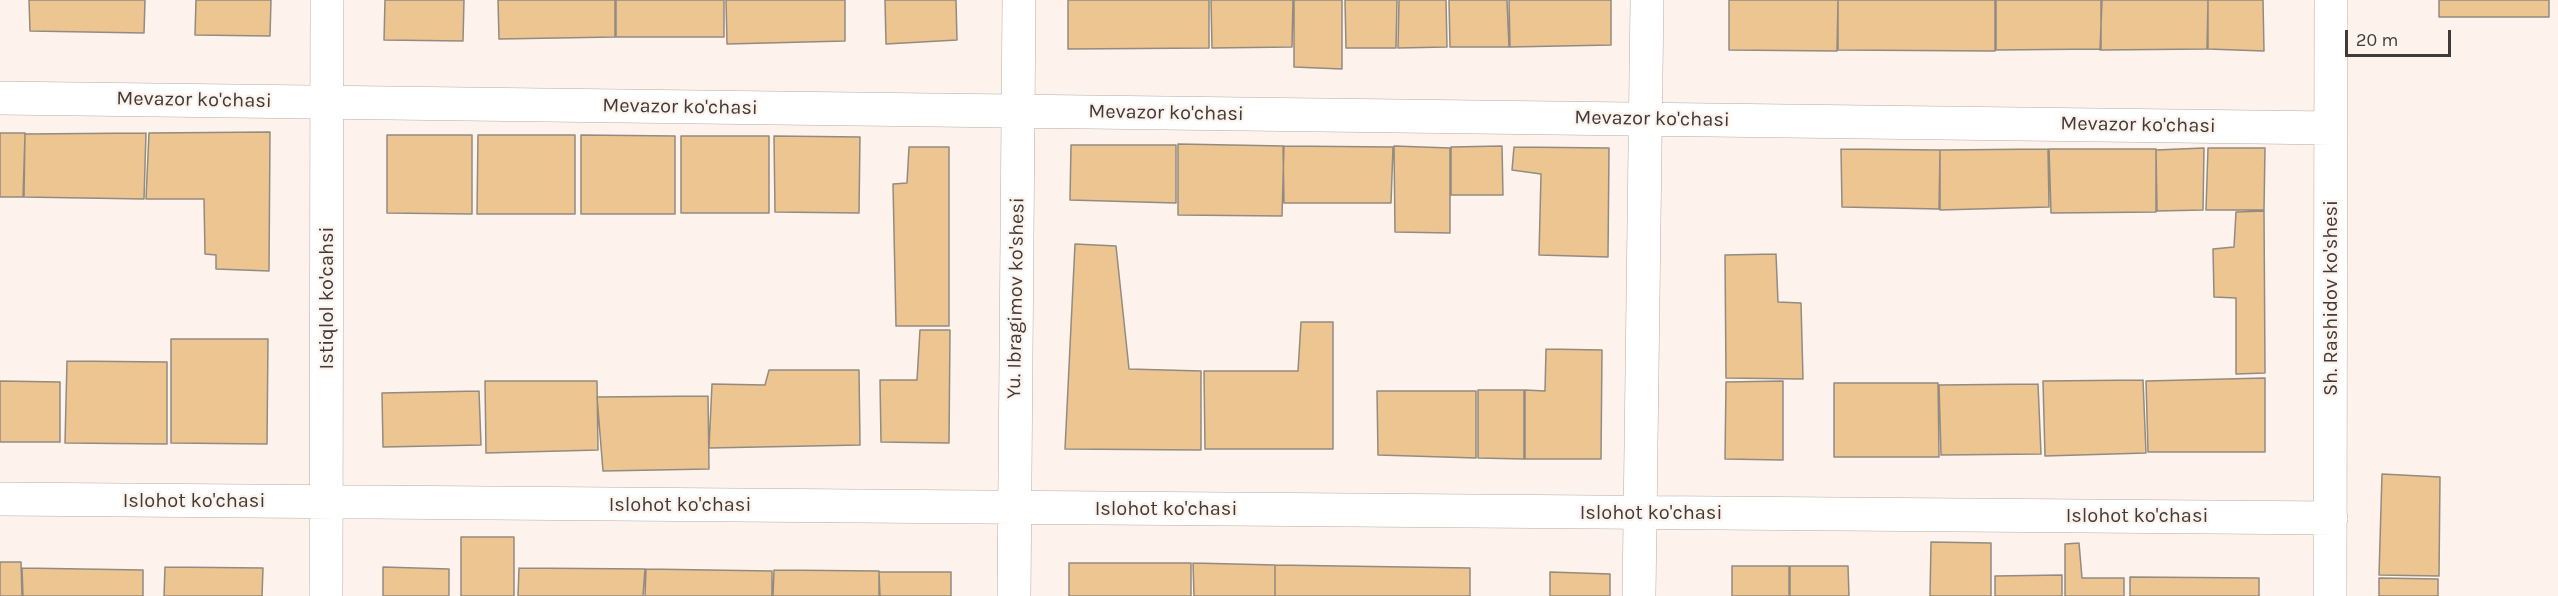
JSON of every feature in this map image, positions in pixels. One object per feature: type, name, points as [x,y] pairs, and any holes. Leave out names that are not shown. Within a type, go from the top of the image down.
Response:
[{"type":"street","name":"Istiqlol ko'cahsi","points":[[326,596],[327,0]]},
{"type":"street","name":"Yu. Ibragimov ko'shesi","points":[[1014,596],[1019,0]]},
{"type":"street","points":[[1639,596],[1647,0]]},
{"type":"street","name":"Sh. Rashidov ko'shesi","points":[[2330,596],[2331,0]]},
{"type":"street","name":"Mevazor ko'chasi","points":[[0,98],[2331,128]]},
{"type":"street","name":"Islohot ko'chasi","points":[[0,499],[2331,518]]},
{"type":"building","points":[[29,0],[145,0],[144,33],[30,31]]},
{"type":"building","points":[[196,0],[271,0],[270,36],[195,35]]},
{"type":"building","points":[[385,0],[464,0],[463,41],[384,40]]},
{"type":"building","points":[[498,0],[615,0],[615,37],[499,39]]},
{"type":"building","points":[[616,0],[724,0],[724,37],[616,37]]},
{"type":"building","points":[[726,0],[845,0],[845,41],[727,44]]},
{"type":"building","points":[[885,0],[956,0],[957,40],[886,44]]},
{"type":"building","points":[[1068,0],[1209,0],[1209,48],[1068,49]]},
{"type":"building","points":[[1211,0],[1293,0],[1292,47],[1212,48]]},
{"type":"building","points":[[1294,0],[1342,0],[1342,69],[1294,67]]},
{"type":"building","points":[[1345,0],[1397,0],[1396,48],[1346,48]]},
{"type":"building","points":[[1399,0],[1446,0],[1447,47],[1398,48]]},
{"type":"building","points":[[1449,0],[1507,0],[1509,47],[1450,47]]},
{"type":"building","points":[[1509,0],[1611,0],[1611,45],[1510,47]]},
{"type":"building","points":[[1729,0],[1838,0],[1837,51],[1729,50]]},
{"type":"building","points":[[1838,0],[1995,0],[1995,51],[1838,50]]},
{"type":"building","points":[[1996,0],[2101,0],[2101,49],[1996,50]]},
{"type":"building","points":[[2102,0],[2208,0],[2207,49],[2100,50]]},
{"type":"building","points":[[2208,0],[2263,0],[2264,51],[2208,49]]},
{"type":"building","points":[[2439,0],[2549,0],[2549,17],[2439,17]]},
{"type":"building","points":[[270,132],[269,271],[216,269],[216,255],[205,254],[204,199],[146,199],[149,133]]},
{"type":"building","points":[[0,133],[25,133],[24,197],[0,197]]},
{"type":"building","points":[[146,133],[144,199],[23,197],[25,134]]},
{"type":"building","points":[[387,135],[472,135],[472,214],[387,213]]},
{"type":"building","points":[[478,135],[575,135],[575,214],[477,214]]},
{"type":"building","points":[[581,135],[675,136],[675,214],[581,214]]},
{"type":"building","points":[[681,136],[769,136],[769,213],[681,213]]},
{"type":"building","points":[[774,136],[860,137],[859,213],[775,212]]},
{"type":"building","points":[[1178,144],[1284,146],[1282,216],[1178,215]]},
{"type":"building","points":[[1071,145],[1176,145],[1176,203],[1070,200]]},
{"type":"building","points":[[1283,146],[1393,147],[1391,203],[1284,203]]},
{"type":"building","points":[[1394,146],[1450,148],[1450,233],[1395,232]]},
{"type":"building","points":[[1502,146],[1503,195],[1451,195],[1451,147]]},
{"type":"building","points":[[909,147],[949,147],[949,326],[896,326],[893,184],[907,183]]},
{"type":"building","points":[[1514,147],[1609,148],[1608,257],[1539,255],[1541,174],[1512,170]]},
{"type":"building","points":[[2204,148],[2203,210],[2157,211],[2156,150]]},
{"type":"building","points":[[2208,148],[2265,148],[2264,210],[2206,210]]},
{"type":"building","points":[[1841,149],[1940,150],[1939,209],[1842,207]]},
{"type":"building","points":[[2048,149],[2049,207],[1940,210],[1940,150]]},
{"type":"building","points":[[2049,149],[2156,149],[2156,212],[2051,213]]},
{"type":"building","points":[[2264,211],[2265,373],[2236,374],[2236,298],[2214,297],[2213,249],[2234,247],[2236,212]]},
{"type":"building","points":[[1075,244],[1116,246],[1129,369],[1201,371],[1201,450],[1065,449]]},
{"type":"building","points":[[1776,254],[1778,302],[1801,303],[1803,379],[1726,378],[1725,255]]},
{"type":"building","points":[[1301,322],[1333,322],[1333,449],[1205,449],[1204,371],[1298,371]]},
{"type":"building","points":[[920,330],[950,330],[949,443],[881,442],[880,380],[917,380]]},
{"type":"building","points":[[171,339],[268,339],[267,444],[171,443]]},
{"type":"building","points":[[1546,349],[1602,350],[1601,459],[1525,459],[1525,390],[1545,391]]},
{"type":"building","points":[[67,361],[167,362],[167,444],[65,443]]},
{"type":"building","points":[[769,370],[859,370],[860,445],[709,448],[712,384],[765,385]]},
{"type":"building","points":[[2265,378],[2265,452],[2148,452],[2146,381]]},
{"type":"building","points":[[2143,380],[2146,453],[2045,456],[2043,381]]},
{"type":"building","points":[[0,381],[60,382],[60,442],[0,442]]},
{"type":"building","points":[[485,381],[597,381],[598,450],[486,453]]},
{"type":"building","points":[[1783,381],[1783,460],[1725,459],[1726,382]]},
{"type":"building","points":[[1834,383],[1938,383],[1939,457],[1834,457]]},
{"type":"building","points":[[2038,384],[2041,454],[1941,455],[1939,385]]},
{"type":"building","points":[[1478,390],[1524,390],[1524,459],[1478,458]]},
{"type":"building","points":[[479,391],[481,445],[383,447],[382,393]]},
{"type":"building","points":[[1377,391],[1476,391],[1476,458],[1378,455]]},
{"type":"building","points":[[708,396],[709,469],[603,471],[597,397]]},
{"type":"building","points":[[2382,474],[2440,477],[2439,576],[2379,575]]},
{"type":"building","points":[[461,537],[514,537],[514,596],[461,596]]},
{"type":"building","points":[[1931,542],[1991,543],[1991,596],[1930,596]]},
{"type":"building","points":[[2079,543],[2082,578],[2124,578],[2124,596],[2065,596],[2065,544]]},
{"type":"building","points":[[0,562],[21,562],[22,596],[0,596]]},
{"type":"building","points":[[1069,563],[1191,563],[1191,596],[1069,596]]},
{"type":"building","points":[[1193,563],[1275,565],[1275,596],[1194,596]]},
{"type":"building","points":[[1275,565],[1470,568],[1470,596],[1275,596]]},
{"type":"building","points":[[1732,566],[1789,566],[1789,596],[1732,596]]},
{"type":"building","points":[[1790,566],[1848,566],[1849,596],[1790,596]]},
{"type":"building","points":[[165,567],[263,568],[262,596],[164,596]]},
{"type":"building","points":[[383,567],[449,569],[449,596],[383,596]]},
{"type":"building","points":[[22,568],[143,570],[143,596],[23,596]]},
{"type":"building","points":[[519,568],[645,569],[643,596],[518,596]]},
{"type":"building","points":[[646,569],[772,571],[772,596],[645,596]]},
{"type":"building","points":[[774,570],[879,571],[879,596],[773,596]]},
{"type":"building","points":[[879,572],[951,572],[951,596],[880,596]]},
{"type":"building","points":[[1550,572],[1610,574],[1610,596],[1550,596]]},
{"type":"building","points":[[2062,575],[2062,596],[1995,596],[1995,576]]},
{"type":"building","points":[[2130,577],[2259,578],[2259,596],[2130,596]]},
{"type":"building","points":[[2379,578],[2438,579],[2438,596],[2379,596]]}]
